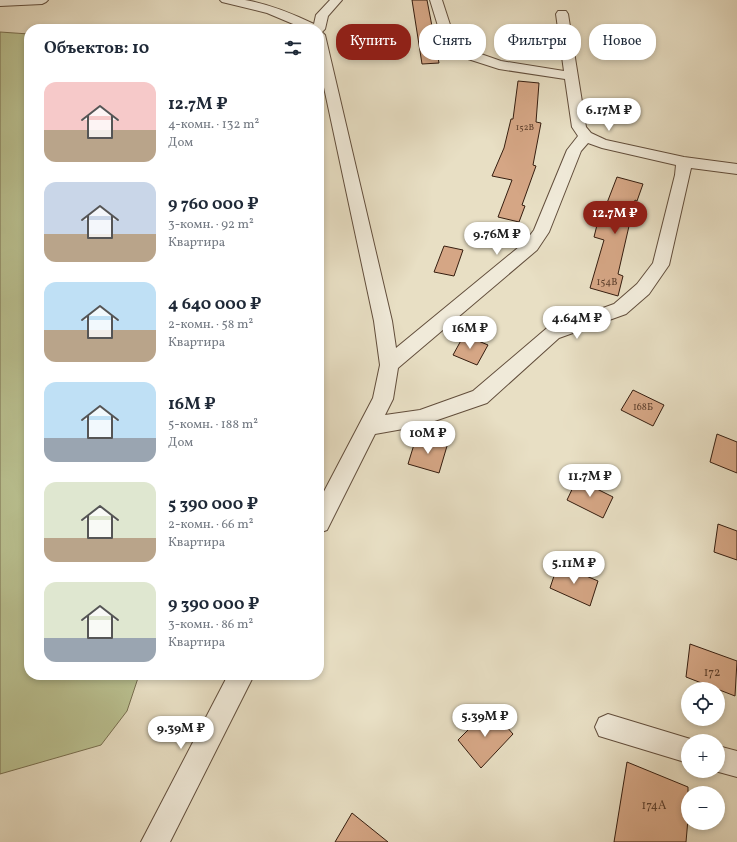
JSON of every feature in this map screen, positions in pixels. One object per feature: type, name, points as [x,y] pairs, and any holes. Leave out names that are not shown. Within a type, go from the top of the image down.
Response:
[{"type":"street","points":[[0,2],[42,0]]},
{"type":"street","points":[[226,0],[246,3],[291,17],[304,24]]},
{"type":"street","points":[[320,24],[322,15],[338,0]]},
{"type":"street","points":[[436,0],[448,39],[473,56],[499,65],[572,76]]},
{"type":"street","points":[[562,14],[579,127],[586,136],[602,144],[684,162],[737,168]]},
{"type":"street","points":[[324,57],[383,321],[389,365],[383,399],[324,513]]},
{"type":"street","points":[[389,365],[531,246],[541,232],[574,150],[586,136]]},
{"type":"street","points":[[369,426],[420,418],[480,397],[553,333],[620,309],[643,289],[662,265],[683,175],[684,162]]},
{"type":"street","points":[[155,842],[238,680]]},
{"type":"street","points":[[608,727],[681,748]]},
{"type":"street","points":[[725,761],[737,764]]},
{"type":"green space","points":[[0,32],[24,34],[24,680],[137,680],[127,711],[101,745],[0,774]]},
{"type":"building","points":[[412,0],[427,0],[432,24],[419,24],[419,45]]},
{"type":"building","points":[[421,60],[438,60],[439,63],[422,64]]},
{"type":"building","points":[[518,81],[539,83],[536,122],[541,123],[533,165],[536,166],[522,205],[525,206],[519,222],[498,217],[512,180],[492,176],[504,148],[511,119],[513,119]]},
{"type":"building","points":[[617,177],[643,184],[637,201],[635,200],[618,274],[623,276],[618,296],[590,288],[604,240],[594,237],[598,221],[600,221]]},
{"type":"building","points":[[444,246],[463,250],[454,276],[434,272]]},
{"type":"building","points":[[464,335],[488,345],[477,365],[453,355]]},
{"type":"building","points":[[633,390],[664,405],[653,426],[621,410]]},
{"type":"building","points":[[717,434],[737,442],[737,473],[710,462]]},
{"type":"building","points":[[416,438],[447,446],[439,473],[408,464]]},
{"type":"building","points":[[577,479],[613,497],[603,518],[567,500]]},
{"type":"building","points":[[718,524],[737,531],[737,560],[714,552]]},
{"type":"building","points":[[558,564],[598,581],[590,606],[550,588]]},
{"type":"building","points":[[690,644],[737,661],[735,696],[725,692],[725,682],[699,682],[686,677]]},
{"type":"building","points":[[490,708],[513,734],[481,768],[458,740]]},
{"type":"building","points":[[627,762],[686,786],[681,786],[681,830],[687,830],[686,842],[614,842]]},
{"type":"building","points":[[352,813],[388,842],[335,842]]}]
